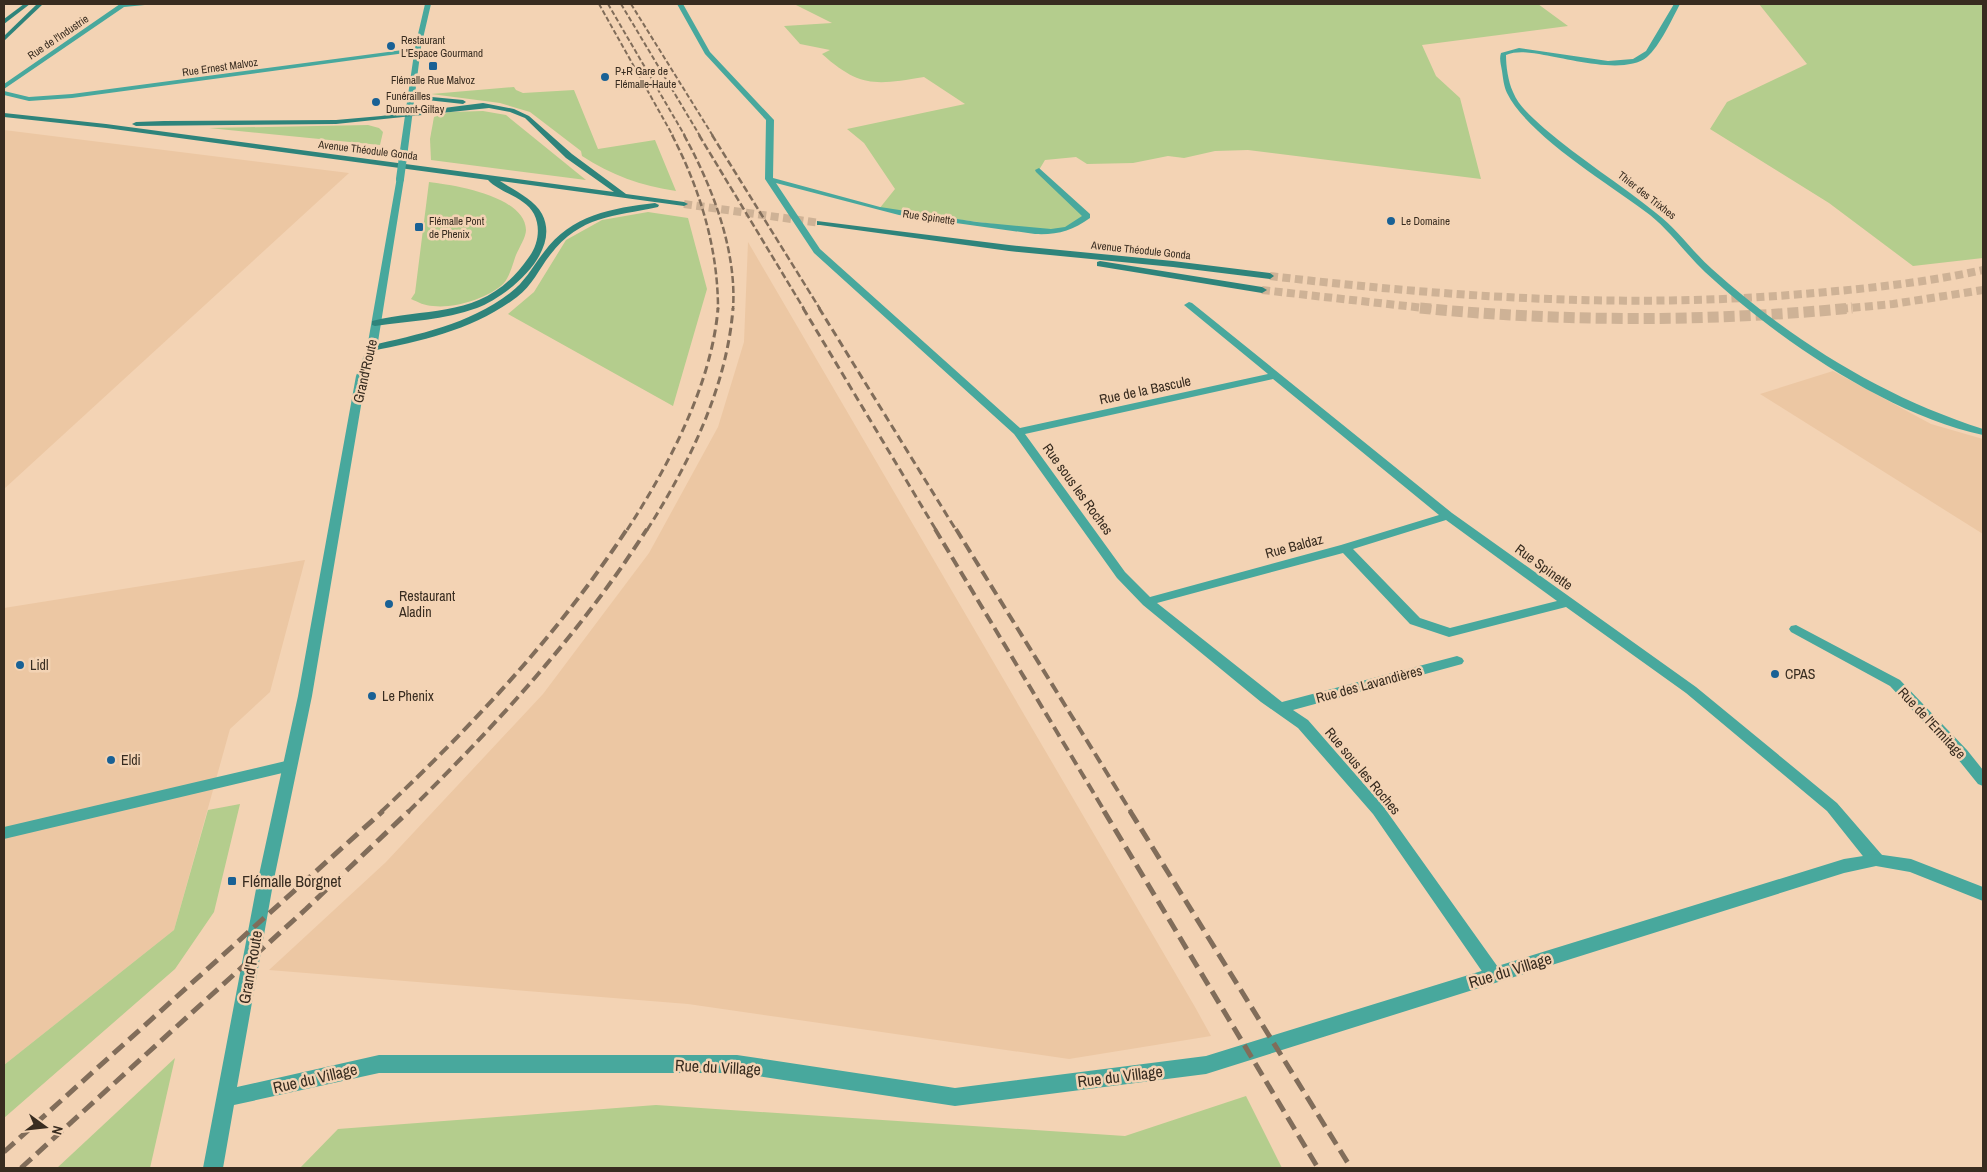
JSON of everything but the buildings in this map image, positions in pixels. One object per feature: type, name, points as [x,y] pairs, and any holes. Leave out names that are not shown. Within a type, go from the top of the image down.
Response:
[{"type":"main road","points":[[4,22],[27,4]]},
{"type":"main road","points":[[4,39],[40,4]]},
{"type":"main road","points":[[411,98],[432,98],[512,110],[527,117],[569,156],[625,197]]},
{"type":"main road","points":[[106,126],[155,123],[244,124],[366,120],[465,106],[490,106]]},
{"type":"main road","name":"Avenue Théodule Gonda","points":[[4,114],[684,204]]},
{"type":"main road","name":"Avenue Théodule Gonda","points":[[4,122],[50,121]]},
{"type":"main road","points":[[375,323],[450,312],[476,305],[499,294],[517,280],[533,258],[541,240],[543,225],[537,212],[488,178]]},
{"type":"main road","points":[[372,348],[409,341],[449,328],[492,310],[516,294],[532,278],[559,238],[575,225],[594,217],[631,208],[672,203]]},
{"type":"main road","name":"Avenue Théodule Gonda","points":[[820,223],[1009,248],[1173,264],[1270,276]]},
{"type":"main road","name":"Avenue Théodule Gonda","points":[[1009,248],[1166,276],[1262,290]]},
{"type":"street","points":[[123,5],[152,4]]},
{"type":"street","name":"Grand'Route","points":[[213,1168],[265,884],[305,696],[361,376],[372,348],[400,179],[418,50],[428,4]]},
{"type":"street","points":[[680,4],[707,53],[770,120],[770,180]]},
{"type":"street","name":"Thier des Trixhes","points":[[1677,4],[1647,52],[1643,57],[1634,60],[1605,62],[1535,52],[1508,51],[1503,54],[1503,59],[1510,94],[1521,109],[1542,130],[1668,226],[1709,270],[1812,351],[1914,410],[1983,432]]},
{"type":"street","name":"Rue de l'Industrie","points":[[4,87],[123,5]]},
{"type":"street","name":"Rue Ernest Malvoz","points":[[4,93],[24,98],[51,98],[418,50]]},
{"type":"street","name":"Rue Spinette","points":[[770,180],[788,183],[887,210],[1026,230],[1055,232],[1067,230],[1086,216],[1039,170]]},
{"type":"street","name":"Rue sous les Roches","points":[[770,180],[817,251],[1018,432],[1121,575],[1147,602],[1280,708],[1303,724],[1378,810],[1494,975]]},
{"type":"street","name":"Rue Spinette","points":[[1189,304],[1448,516],[1691,690],[1832,807],[1876,860]]},
{"type":"street","name":"Rue de la Bascule","points":[[1018,432],[1277,376]]},
{"type":"street","name":"Rue Baldaz","points":[[1147,602],[1345,548],[1448,516]]},
{"type":"street","points":[[1345,548],[1415,621],[1449,633],[1568,602]]},
{"type":"street","name":"Rue de l'Ermitage","points":[[1796,629],[1895,683],[1962,754],[1983,780]]},
{"type":"street","name":"Rue des Lavandières","points":[[1280,708],[1458,661]]},
{"type":"street","points":[[4,833],[290,766]]},
{"type":"street","name":"Rue du Village","points":[[226,1098],[379,1064],[737,1064],[955,1097],[1206,1065],[1844,866],[1876,860],[1911,866],[1983,894]]},
{"type":"shaded area","points":[[4,130],[349,173],[4,489]]},
{"type":"shaded area","points":[[748,242],[1211,1036],[1069,1059],[688,1004],[269,970],[386,862],[543,694],[649,553],[718,427],[744,342]]},
{"type":"shaded area","points":[[1833,371],[1931,424],[1983,439],[1983,534],[1760,394]]},
{"type":"shaded area","points":[[305,560],[270,692],[230,729],[174,930],[4,1065],[4,608]]},
{"type":"green space","points":[[794,4],[1538,4],[1568,26],[1422,45],[1436,76],[1460,98],[1481,179],[1248,150],[1215,151],[1184,158],[1168,156],[1133,163],[1087,164],[1076,157],[1045,160],[1039,170],[1087,216],[1067,230],[1055,232],[879,209],[895,189],[864,143],[847,129],[965,104],[924,77],[881,82],[869,81],[847,73],[822,54],[830,50],[800,44],[784,26],[832,23]]},
{"type":"green space","points":[[1759,4],[1983,4],[1983,258],[1913,266],[1829,203],[1710,129],[1727,102],[1807,64]]},
{"type":"green space","points":[[514,87],[523,93],[574,90],[598,149],[655,140],[676,191],[639,183],[604,169],[582,156],[581,151],[530,112],[500,103],[431,94]]},
{"type":"green space","points":[[483,111],[506,115],[586,180],[431,160],[430,139],[434,117],[450,112]]},
{"type":"green space","points":[[368,125],[379,128],[383,132],[380,145],[209,128]]},
{"type":"green space","points":[[429,182],[487,194],[514,209],[523,218],[526,233],[510,273],[504,283],[481,298],[451,306],[427,305],[411,299],[415,293]]},
{"type":"green space","points":[[648,212],[688,218],[707,289],[673,406],[508,314],[534,292],[566,240],[602,220]]},
{"type":"green space","points":[[240,804],[214,912],[175,969],[4,1118],[4,1065],[174,930],[208,810]]},
{"type":"green space","points":[[175,1058],[150,1168],[57,1168]]},
{"type":"green space","points":[[1246,1096],[1282,1168],[300,1168],[338,1129],[656,1105],[1125,1136]]},
{"type":"tunnel","points":[[684,204],[820,223]]},
{"type":"tunnel","points":[[1270,276],[1469,295],[1603,300],[1670,300],[1736,298],[1848,290],[1916,282],[1983,270]]},
{"type":"tunnel","points":[[1262,290],[1433,309]]},
{"type":"tunnel","points":[[1840,309],[1893,304],[1983,290]]},
{"type":"tunnel","points":[[1420,308],[1474,313],[1582,318],[1690,318],[1798,313],[1852,308]]},
{"type":"railway","points":[[599,4],[673,136]]},
{"type":"railway","points":[[608,4],[685,136]]},
{"type":"railway","points":[[621,4],[700,136]]},
{"type":"railway","points":[[631,4],[713,136]]},
{"type":"railway","points":[[672,135],[691,176],[706,219],[715,264],[718,308]]},
{"type":"railway","points":[[684,135],[713,197],[727,241],[731,264],[733,308]]},
{"type":"railway","points":[[699,135],[804,309]]},
{"type":"railway","points":[[712,135],[820,309]]},
{"type":"railway","points":[[627,530],[658,479],[686,424],[707,366],[718,308]]},
{"type":"railway","points":[[647,530],[677,479],[704,424],[723,367],[733,308]]},
{"type":"railway","points":[[803,308],[936,530]]},
{"type":"railway","points":[[819,308],[956,530]]},
{"type":"railway","points":[[381,812],[449,746],[513,678],[572,606],[627,529]]},
{"type":"railway","points":[[409,811],[505,712],[565,642],[621,568],[647,529]]},
{"type":"railway","points":[[935,529],[1105,812]]},
{"type":"railway","points":[[956,529],[1131,812]]},
{"type":"railway","points":[[4,1152],[383,811]]},
{"type":"railway","points":[[21,1168],[306,909],[409,811]]},
{"type":"railway","points":[[1104,811],[1318,1168]]},
{"type":"railway","points":[[1130,811],[1351,1168]]},
{"type":"place","name":"Restaurant L'Espace Gourmand","points":[[391,46]]},
{"type":"place","name":"Flémalle Rue Malvoz","points":[[433,66]]},
{"type":"place","name":"P+R Gare de Flémalle-Haute","points":[[605,77]]},
{"type":"place","name":"Funérailles Dumont-Giltay","points":[[376,102]]},
{"type":"place","name":"Le Domaine","points":[[1391,221]]},
{"type":"place","name":"Flémalle Pont de Phenix","points":[[419,227]]},
{"type":"place","name":"Restaurant Aladin","points":[[389,604]]},
{"type":"place","name":"Lidl","points":[[20,665]]},
{"type":"place","name":"CPAS","points":[[1775,674]]},
{"type":"place","name":"Le Phenix","points":[[372,696]]},
{"type":"place","name":"Eldi","points":[[111,760]]},
{"type":"place","name":"Flémalle Borgnet","points":[[232,881]]}]
